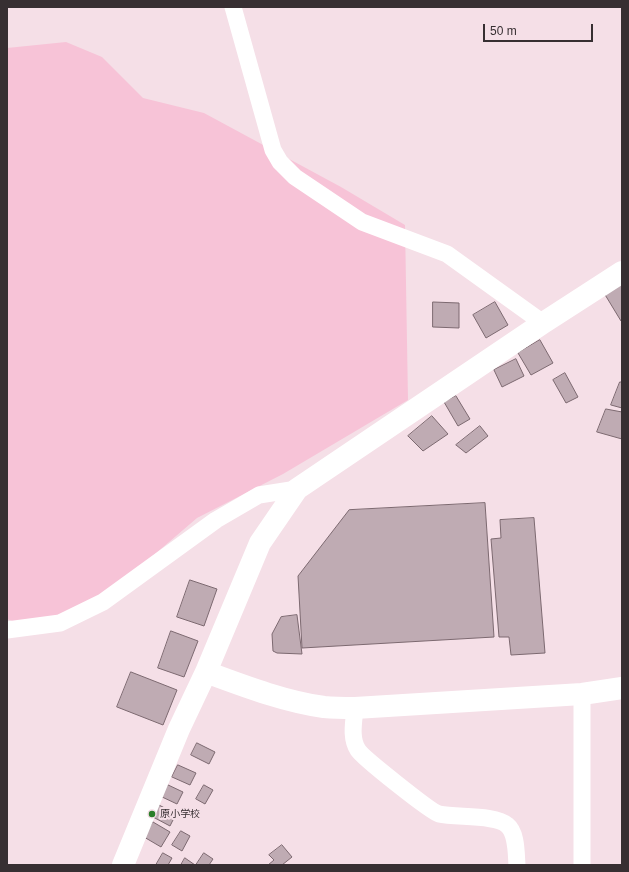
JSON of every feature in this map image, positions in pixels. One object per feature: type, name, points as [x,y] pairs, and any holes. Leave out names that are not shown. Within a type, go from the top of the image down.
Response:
[{"type":"street","points":[[233,7],[273,150],[280,162],[295,177],[362,222],[447,254],[543,323]]},
{"type":"street","points":[[122,865],[260,543],[297,489],[543,323],[622,272]]},
{"type":"street","points":[[7,630],[60,623],[103,602],[216,520],[259,495],[297,489]]},
{"type":"street","points":[[206,672],[243,686],[291,701],[325,707],[355,708],[582,694],[622,688]]},
{"type":"street","points":[[582,694],[582,865]]},
{"type":"street","points":[[355,708],[353,738],[358,750],[368,760],[426,806],[438,813],[496,820],[507,824],[514,834],[517,865]]},
{"type":"shaded area","points":[[66,42],[102,57],[143,98],[204,113],[341,187],[405,225],[408,400],[283,474],[197,518],[92,608],[29,627],[7,619],[7,48]]},
{"type":"building","points":[[622,280],[622,320],[621,321],[604,293]]},
{"type":"building","points":[[433,302],[459,303],[459,328],[433,327]]},
{"type":"building","points":[[495,302],[508,325],[486,338],[473,315]]},
{"type":"building","points":[[540,340],[553,363],[531,375],[518,353]]},
{"type":"building","points":[[516,359],[524,376],[502,387],[494,370]]},
{"type":"building","points":[[565,373],[578,397],[566,403],[553,380]]},
{"type":"building","points":[[620,382],[622,382],[622,408],[611,405]]},
{"type":"building","points":[[456,396],[470,419],[458,426],[444,402]]},
{"type":"building","points":[[606,409],[622,412],[622,439],[597,432]]},
{"type":"building","points":[[432,416],[448,434],[423,451],[408,436]]},
{"type":"building","points":[[480,426],[488,436],[466,453],[456,445]]},
{"type":"building","points":[[485,503],[494,637],[302,648],[298,576],[349,510]]},
{"type":"building","points":[[534,518],[545,653],[511,655],[509,637],[499,637],[491,539],[501,538],[500,520]]},
{"type":"building","points":[[190,580],[217,589],[204,626],[177,617]]},
{"type":"building","points":[[297,615],[302,654],[277,653],[273,651],[272,634],[281,617]]},
{"type":"building","points":[[171,631],[198,641],[184,677],[158,668]]},
{"type":"building","points":[[131,672],[177,690],[163,725],[117,707]]},
{"type":"building","points":[[197,743],[215,752],[209,764],[191,755]]},
{"type":"building","points":[[178,765],[196,773],[190,785],[172,777]]},
{"type":"building","points":[[166,784],[183,792],[177,804],[160,796]]},
{"type":"building","points":[[204,785],[213,790],[205,804],[196,799]]},
{"type":"building","points":[[159,805],[176,814],[170,826],[153,817]]},
{"type":"building","points":[[153,822],[170,832],[161,847],[144,837]]},
{"type":"building","points":[[181,831],[190,836],[182,851],[172,845]]},
{"type":"building","points":[[282,845],[292,857],[282,865],[268,865],[274,860],[269,855]]},
{"type":"building","points":[[163,853],[172,858],[168,865],[156,865]]},
{"type":"building","points":[[204,853],[213,859],[209,865],[196,865]]},
{"type":"building","points":[[185,858],[195,865],[181,865]]},
{"type":"place","name":"原小学校","points":[[152,814]]}]
